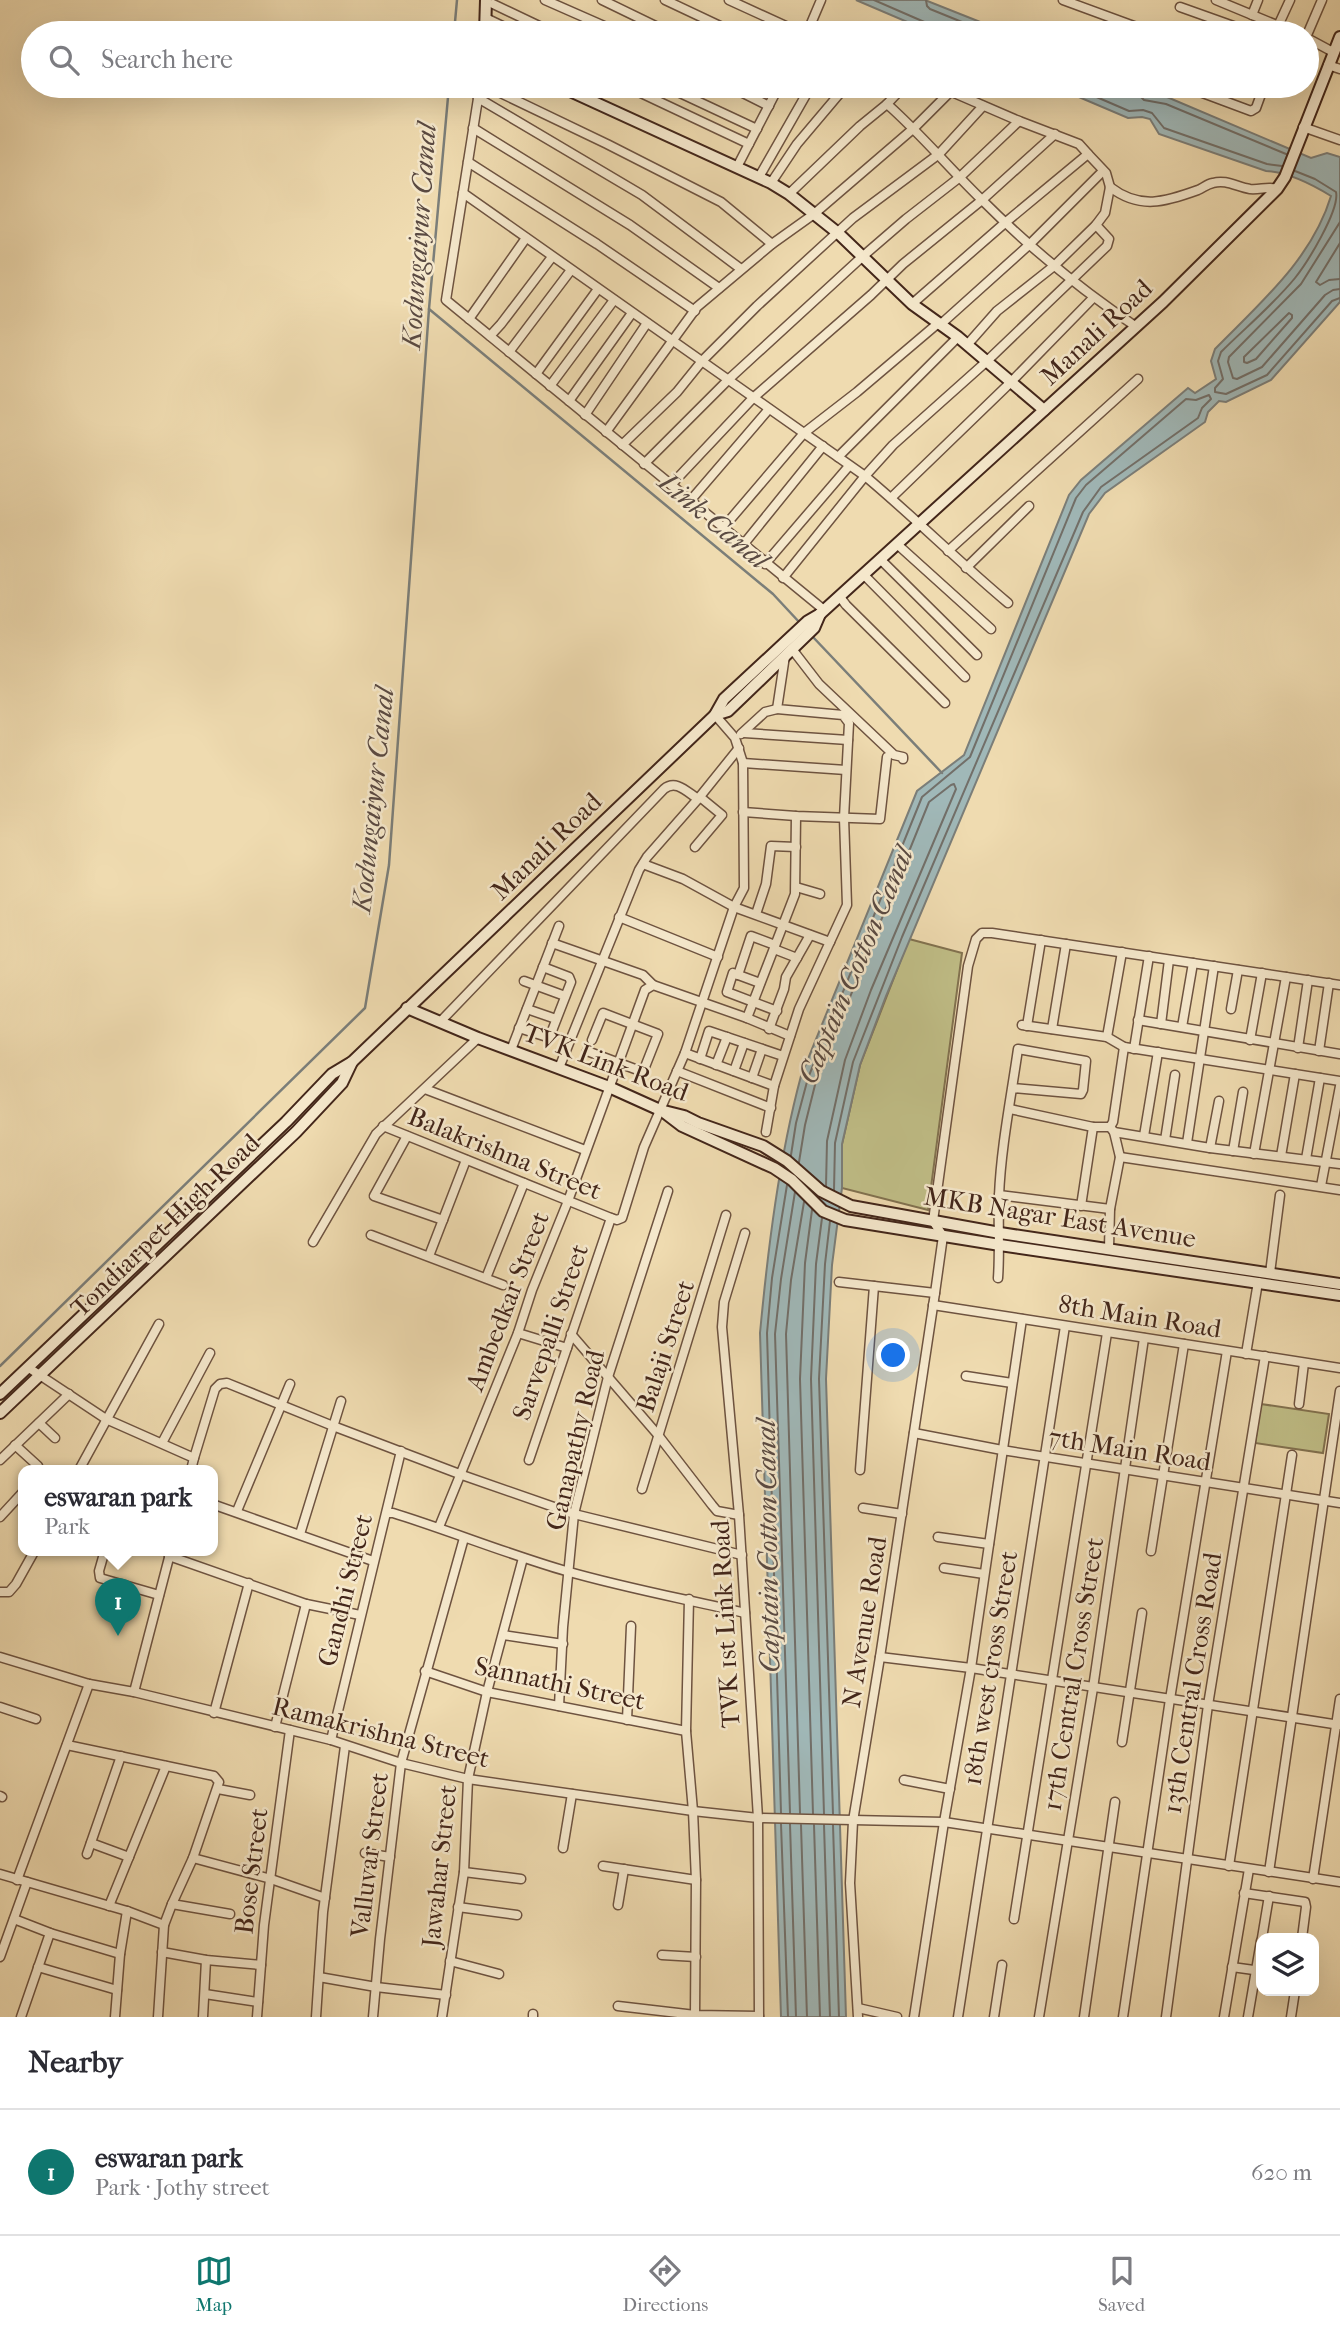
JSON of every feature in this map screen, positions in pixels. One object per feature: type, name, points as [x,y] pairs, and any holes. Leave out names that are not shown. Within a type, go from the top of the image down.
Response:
[{"type":"main road","points":[[488,21],[491,1]]},
{"type":"main road","name":"Manali Road","points":[[1319,87],[1340,37]]},
{"type":"main road","points":[[585,98],[759,177],[789,194],[838,233],[912,304],[963,341],[1044,411]]},
{"type":"main road","name":"Manali Road","points":[[715,715],[728,711],[822,612],[1163,302],[1277,189],[1285,177],[1315,98]]},
{"type":"main road","name":"Manali Road","points":[[407,1008],[715,715],[724,699],[791,647]]},
{"type":"main road","name":"TVK Link Road","points":[[407,1008],[609,1087],[660,1110],[684,1116],[763,1146],[787,1161]]},
{"type":"main road","name":"Tondiarpet High Road","points":[[0,1394],[286,1122],[332,1074],[352,1062],[407,1008]]},
{"type":"main road","name":"Tondiarpet High Road","points":[[0,1413],[296,1132],[342,1083],[352,1062]]},
{"type":"main road","points":[[660,1110],[682,1126],[765,1164],[792,1180],[823,1211],[845,1220],[1340,1295]]},
{"type":"main road","name":"MKB Nagar East Avenue","points":[[787,1161],[821,1191],[850,1206],[1000,1233],[1340,1284]]},
{"type":"street","points":[[545,0],[593,21]]},
{"type":"street","points":[[602,0],[645,21]]},
{"type":"street","points":[[666,0],[709,21]]},
{"type":"street","points":[[729,0],[775,21]]},
{"type":"street","points":[[812,21],[821,0]]},
{"type":"street","points":[[1063,0],[1120,21]]},
{"type":"street","points":[[1252,15],[1258,0]]},
{"type":"street","points":[[1284,21],[1290,0]]},
{"type":"street","points":[[1313,21],[1322,0]]},
{"type":"street","points":[[490,20],[491,1],[530,21]]},
{"type":"street","points":[[1221,1],[1265,21]]},
{"type":"street","points":[[1180,7],[1219,21]]},
{"type":"street","points":[[1319,43],[1334,52]]},
{"type":"street","points":[[1328,65],[1340,69]]},
{"type":"street","points":[[741,269],[642,195],[478,98],[446,300],[822,612]]},
{"type":"street","points":[[511,98],[721,202],[772,244]]},
{"type":"street","points":[[651,98],[749,144]]},
{"type":"street","points":[[753,98],[769,106]]},
{"type":"street","points":[[737,167],[773,98]]},
{"type":"street","points":[[759,177],[804,98]]},
{"type":"street","points":[[771,183],[797,144],[836,98]]},
{"type":"street","points":[[789,194],[893,98]]},
{"type":"street","points":[[606,432],[695,311],[741,269],[814,214],[914,128],[944,98]]},
{"type":"street","points":[[838,457],[963,341],[1054,266],[1105,213],[1110,187],[1106,173],[1079,144],[966,98]]},
{"type":"street","points":[[1216,98],[1251,111],[1256,108],[1260,98]]},
{"type":"street","points":[[685,114],[692,99],[757,129]]},
{"type":"street","points":[[887,104],[914,128],[982,200],[1054,266],[1093,298],[1135,326]]},
{"type":"street","points":[[622,445],[677,392],[702,361],[757,306],[853,218],[939,154],[983,106]]},
{"type":"street","points":[[644,464],[729,379],[862,257],[960,177],[1019,121]]},
{"type":"street","points":[[1303,127],[1340,140]]},
{"type":"street","points":[[473,128],[630,225],[719,288]]},
{"type":"street","points":[[671,485],[753,398],[903,264],[982,200],[1055,134]]},
{"type":"street","points":[[912,304],[1088,154]]},
{"type":"street","points":[[468,162],[597,244],[695,311]]},
{"type":"street","points":[[723,528],[804,433],[936,325],[942,324],[1030,244],[1103,171]]},
{"type":"street","points":[[1110,187],[1127,198],[1155,202],[1172,199],[1220,181],[1246,188],[1277,189]]},
{"type":"street","points":[[463,193],[864,476],[921,523],[966,568],[1008,603]]},
{"type":"street","points":[[783,578],[864,476],[893,445],[1073,281],[1109,242],[1096,225]]},
{"type":"street","points":[[469,319],[526,238]]},
{"type":"street","points":[[489,336],[552,257]]},
{"type":"street","points":[[509,352],[571,270]]},
{"type":"street","points":[[536,374],[598,289]]},
{"type":"street","points":[[891,498],[1093,298]]},
{"type":"street","points":[[550,386],[614,300]]},
{"type":"street","points":[[569,401],[632,313]]},
{"type":"street","points":[[585,415],[647,324]]},
{"type":"street","points":[[948,551],[1138,379]]},
{"type":"street","points":[[690,501],[769,410]]},
{"type":"street","points":[[743,545],[823,446]]},
{"type":"street","points":[[765,564],[849,466]]},
{"type":"street","points":[[966,568],[1029,506]]},
{"type":"street","points":[[898,545],[991,629]]},
{"type":"street","points":[[881,560],[977,655]]},
{"type":"street","points":[[864,575],[965,677]]},
{"type":"street","points":[[840,597],[946,703]]},
{"type":"street","points":[[778,709],[791,647]]},
{"type":"street","points":[[791,647],[819,684],[894,755],[903,758]]},
{"type":"street","points":[[735,738],[744,733],[765,712],[778,709],[843,715],[849,723],[844,818],[847,905],[799,1009],[774,1086],[766,1132]]},
{"type":"street","points":[[611,1218],[617,1220],[625,1213],[644,1147],[685,1053],[734,907],[744,888],[743,763],[735,738],[715,715]]},
{"type":"street","points":[[744,733],[848,740]]},
{"type":"street","points":[[559,1068],[643,864],[738,748]]},
{"type":"street","points":[[743,811],[880,819],[887,757]]},
{"type":"street","points":[[743,763],[846,771]]},
{"type":"street","points":[[440,1022],[664,789],[675,784],[722,815],[695,846]]},
{"type":"street","points":[[747,1018],[796,887],[796,816]]},
{"type":"street","points":[[756,914],[766,884],[771,846],[796,847]]},
{"type":"street","points":[[643,864],[683,879],[734,907],[830,942]]},
{"type":"street","points":[[796,887],[820,894]]},
{"type":"street","points":[[619,918],[719,957]]},
{"type":"street","points":[[511,1050],[558,926]]},
{"type":"street","points":[[943,1236],[933,1221],[968,966],[976,939],[982,933],[1340,985]]},
{"type":"street","points":[[769,1028],[777,1011],[786,977],[810,935]]},
{"type":"street","points":[[738,975],[751,936],[797,958]]},
{"type":"street","points":[[1041,940],[1025,1026],[1107,1037],[1129,1048],[1340,1081]]},
{"type":"street","points":[[552,943],[643,975],[653,985],[790,1036]]},
{"type":"street","points":[[1052,1029],[1066,944]]},
{"type":"street","points":[[1107,1037],[1122,952]]},
{"type":"street","points":[[1109,1248],[1110,1209],[1120,1157],[1112,1130],[1113,1122],[1138,1020],[1149,957]]},
{"type":"street","points":[[1161,1024],[1169,960]]},
{"type":"street","points":[[1182,1027],[1193,963]]},
{"type":"street","points":[[1187,1143],[1214,966]]},
{"type":"street","points":[[519,1028],[550,1036],[571,979],[543,967]]},
{"type":"street","points":[[1231,1009],[1238,970]]},
{"type":"street","points":[[760,983],[733,973],[727,992],[777,1011]]},
{"type":"street","points":[[1250,1040],[1262,974]]},
{"type":"street","points":[[1254,1154],[1286,977]]},
{"type":"street","points":[[1298,1048],[1308,980]]},
{"type":"street","points":[[524,981],[565,996]]},
{"type":"street","points":[[1319,1051],[1329,983]]},
{"type":"street","name":"Ambedkar Street","points":[[439,1527],[518,1333],[531,1290],[568,1201],[645,990],[653,985]]},
{"type":"street","points":[[527,1009],[556,1018]]},
{"type":"street","points":[[587,1051],[643,1072],[659,1034],[603,1013],[592,1041]]},
{"type":"street","points":[[1138,1020],[1340,1054]]},
{"type":"street","points":[[700,1059],[709,1031],[783,1056]]},
{"type":"street","points":[[716,1065],[727,1037]]},
{"type":"street","points":[[313,1242],[370,1143],[383,1126],[478,1038]]},
{"type":"street","points":[[734,1071],[744,1043]]},
{"type":"street","points":[[752,1078],[762,1049]]},
{"type":"street","points":[[998,1278],[999,1195],[1010,1109],[1018,1049],[1086,1061],[1081,1094],[1013,1087]]},
{"type":"street","points":[[1144,1136],[1158,1052]]},
{"type":"street","points":[[685,1053],[774,1086]]},
{"type":"street","points":[[677,1071],[771,1108]]},
{"type":"street","points":[[1281,1156],[1295,1074]]},
{"type":"street","points":[[1165,1140],[1175,1075]]},
{"type":"street","points":[[1306,1159],[1320,1078]]},
{"type":"street","points":[[1321,1186],[1340,1086]]},
{"type":"street","points":[[425,1089],[585,1150]]},
{"type":"street","points":[[1233,1151],[1242,1092]]},
{"type":"street","points":[[1210,1148],[1219,1101]]},
{"type":"street","points":[[1010,1109],[1210,1148],[1340,1164]]},
{"type":"street","name":"Balakrishna Street","points":[[383,1126],[611,1218]]},
{"type":"street","points":[[1081,1206],[1093,1127]]},
{"type":"street","points":[[407,1136],[374,1196],[443,1220]]},
{"type":"street","points":[[1120,1157],[1340,1190]]},
{"type":"street","points":[[429,1256],[466,1160]]},
{"type":"street","points":[[486,1278],[524,1183]]},
{"type":"street","name":"Ganapathy Road","points":[[559,1706],[574,1514],[608,1377],[668,1191]]},
{"type":"street","points":[[999,1195],[1110,1209]]},
{"type":"street","points":[[1269,1273],[1280,1195]]},
{"type":"street","name":"Balaji Street","points":[[642,1489],[726,1215]]},
{"type":"street","name":"Sarvepalli Street","points":[[529,1460],[611,1218]]},
{"type":"street","name":"TVK 1st Link Road","points":[[745,1233],[724,1302],[722,1327],[739,1514],[758,1818],[759,2017]]},
{"type":"street","points":[[371,1235],[503,1285]]},
{"type":"street","name":"N Avenue Road","points":[[858,2013],[850,1883],[853,1821],[943,1236]]},
{"type":"street","points":[[839,1282],[935,1293]]},
{"type":"street","points":[[1246,1354],[1258,1282]]},
{"type":"street","points":[[860,1470],[874,1286]]},
{"type":"street","name":"8th Main Road","points":[[933,1305],[1340,1368]]},
{"type":"street","points":[[914,2017],[971,1668],[1022,1319]]},
{"type":"street","points":[[82,1465],[159,1324]]},
{"type":"street","name":"18th west cross Street","points":[[958,2017],[1065,1326]]},
{"type":"street","points":[[518,1333],[566,1349]]},
{"type":"street","points":[[1014,1919],[1107,1333]]},
{"type":"street","points":[[571,1334],[658,1435],[717,1511],[739,1514]]},
{"type":"street","name":"17th Central Cross Street","points":[[1040,2017],[1093,1688],[1144,1338]]},
{"type":"street","points":[[1151,1551],[1184,1344]]},
{"type":"street","points":[[1123,2017],[1170,1699],[1227,1351]]},
{"type":"street","points":[[162,1443],[210,1353]]},
{"type":"street","name":"13th Central Cross Road","points":[[1166,2017],[1208,1706],[1265,1356]]},
{"type":"street","points":[[1299,1404],[1304,1363]]},
{"type":"street","points":[[29,1368],[106,1419],[194,1458]]},
{"type":"street","points":[[966,1376],[1012,1383]]},
{"type":"street","points":[[192,1465],[215,1389],[220,1384],[228,1383],[462,1475],[574,1514],[742,1555]]},
{"type":"street","points":[[237,1511],[290,1384]]},
{"type":"street","points":[[1269,1872],[1340,1391]]},
{"type":"street","points":[[0,1460],[69,1394]]},
{"type":"street","points":[[300,1534],[341,1401]]},
{"type":"street","points":[[39,1423],[55,1438]]},
{"type":"street","name":"7th Main Road","points":[[914,1433],[1125,1471],[1340,1503]]},
{"type":"street","points":[[15,1446],[37,1465]]},
{"type":"street","name":"Gandhi Street","points":[[331,1740],[401,1451]]},
{"type":"street","points":[[1229,1866],[1292,1455]]},
{"type":"street","points":[[0,1517],[18,1497]]},
{"type":"street","points":[[218,1506],[373,1560]]},
{"type":"street","points":[[863,1508],[902,1514]]},
{"type":"street","points":[[387,1513],[439,1527],[464,1538],[569,1572],[745,1613]]},
{"type":"street","points":[[938,1537],[989,1544]]},
{"type":"street","name":"Valluvar Street","points":[[373,2017],[401,1763],[464,1538]]},
{"type":"street","points":[[0,1592],[9,1592],[16,1584],[31,1556]]},
{"type":"street","points":[[103,1556],[100,1577],[159,1595]]},
{"type":"street","points":[[134,1692],[169,1556]]},
{"type":"street","points":[[178,1556],[306,1604],[360,1615]]},
{"type":"street","name":"Jawahar Street","points":[[442,2017],[464,1872],[468,1779],[487,1692],[523,1558]]},
{"type":"street","points":[[944,1567],[984,1574]]},
{"type":"street","points":[[214,1713],[250,1583]]},
{"type":"street","points":[[689,1599],[687,1731],[696,1880],[695,2015]]},
{"type":"street","points":[[275,1727],[306,1604]]},
{"type":"street","points":[[1122,1742],[1142,1613]]},
{"type":"street","points":[[627,1720],[631,1626]]},
{"type":"street","points":[[503,1635],[563,1644]]},
{"type":"street","name":"Ramakrishna Street","points":[[0,1657],[89,1684],[134,1692],[331,1740],[401,1763],[468,1779],[758,1818],[944,1822],[1340,1882]]},
{"type":"street","points":[[880,1657],[971,1668],[1338,1725]]},
{"type":"street","name":"Sannathi Street","points":[[425,1671],[487,1692],[687,1731]]},
{"type":"street","points":[[17,1880],[89,1684]]},
{"type":"street","points":[[1313,1879],[1340,1699]]},
{"type":"street","points":[[0,1707],[36,1719]]},
{"type":"street","name":"Bose Street","points":[[257,2017],[264,1926],[290,1730]]},
{"type":"street","points":[[67,1745],[214,1776],[219,1782],[193,1858],[164,1925],[158,2017]]},
{"type":"street","points":[[316,2017],[325,1898],[345,1746]]},
{"type":"street","points":[[87,1854],[121,1756]]},
{"type":"street","points":[[109,1906],[166,1766]]},
{"type":"street","points":[[904,1780],[950,1789]]},
{"type":"street","points":[[218,1789],[250,1795]]},
{"type":"street","points":[[563,1848],[572,1794]]},
{"type":"street","points":[[1084,2017],[1115,1802]]},
{"type":"street","points":[[91,1843],[129,1857]]},
{"type":"street","points":[[365,1853],[390,1857]]},
{"type":"street","points":[[193,1858],[325,1898]]},
{"type":"street","points":[[603,1866],[696,1880]]},
{"type":"street","points":[[618,1905],[624,1869]]},
{"type":"street","points":[[1224,2017],[1249,1869]]},
{"type":"street","points":[[464,1872],[521,1879]]},
{"type":"street","points":[[0,1874],[127,1911],[164,1925]]},
{"type":"street","points":[[0,1957],[27,1882]]},
{"type":"street","points":[[1244,1893],[1305,1902],[1303,1933]]},
{"type":"street","points":[[1262,1933],[1269,1896]]},
{"type":"street","points":[[172,1904],[230,1914]]},
{"type":"street","points":[[458,1907],[517,1915]]},
{"type":"street","points":[[115,2017],[120,1954],[127,1911]]},
{"type":"street","points":[[14,1919],[120,1954]]},
{"type":"street","points":[[21,2017],[50,1933]]},
{"type":"street","points":[[162,1952],[206,1960],[261,1965]]},
{"type":"street","points":[[662,1955],[696,1957]]},
{"type":"street","points":[[203,2017],[206,1960]]},
{"type":"street","points":[[450,1961],[499,1974]]},
{"type":"street","points":[[994,2017],[1002,1965]]},
{"type":"street","points":[[38,1967],[117,1990]]},
{"type":"street","points":[[1232,1967],[1256,1971]]},
{"type":"street","points":[[319,1977],[446,1995]]},
{"type":"street","points":[[1248,2017],[1256,1984]]},
{"type":"street","points":[[205,1994],[258,2002]]},
{"type":"street","points":[[1292,2017],[1294,1996]]},
{"type":"street","points":[[618,2006],[695,2015],[759,2017]]},
{"type":"street","points":[[858,2013],[897,2017]]},
{"type":"shaded area","points":[[909,939],[962,953],[928,1210],[842,1188],[842,1144],[860,1065]]},
{"type":"shaded area","points":[[1261,1404],[1329,1414],[1323,1453],[1255,1443]]},
{"type":"water","points":[[856,0],[925,0],[978,21],[905,21]]},
{"type":"water","name":"Captain Cotton Canal","points":[[1081,98],[1169,98],[1311,158],[1327,153],[1340,157],[1340,302],[1271,380],[1226,402],[1219,401],[1208,412],[1205,422],[1105,493],[1089,514],[886,996],[860,1065],[842,1144],[842,1188],[832,1265],[826,1379],[846,2017],[781,2017],[760,1333],[775,1203],[801,1076],[917,791],[964,755],[1069,495],[1081,480],[1188,388],[1195,393],[1216,379],[1211,361],[1215,349],[1298,260],[1322,219],[1331,196],[1291,176],[1266,171],[1159,134],[1150,119],[1128,118]]},
{"type":"waterway","name":"Kodungaiyur Canal","points":[[455,21],[457,0]]},
{"type":"waterway","name":"Kodungaiyur Canal","points":[[0,1366],[365,1008],[389,865],[429,309],[448,98]]},
{"type":"waterway","name":"Link Canal","points":[[429,309],[773,594],[800,623]]},
{"type":"waterway","name":"Link Canal","points":[[812,636],[942,773]]},
{"type":"place","name":"eswaran park","points":[[118,1636]]}]
